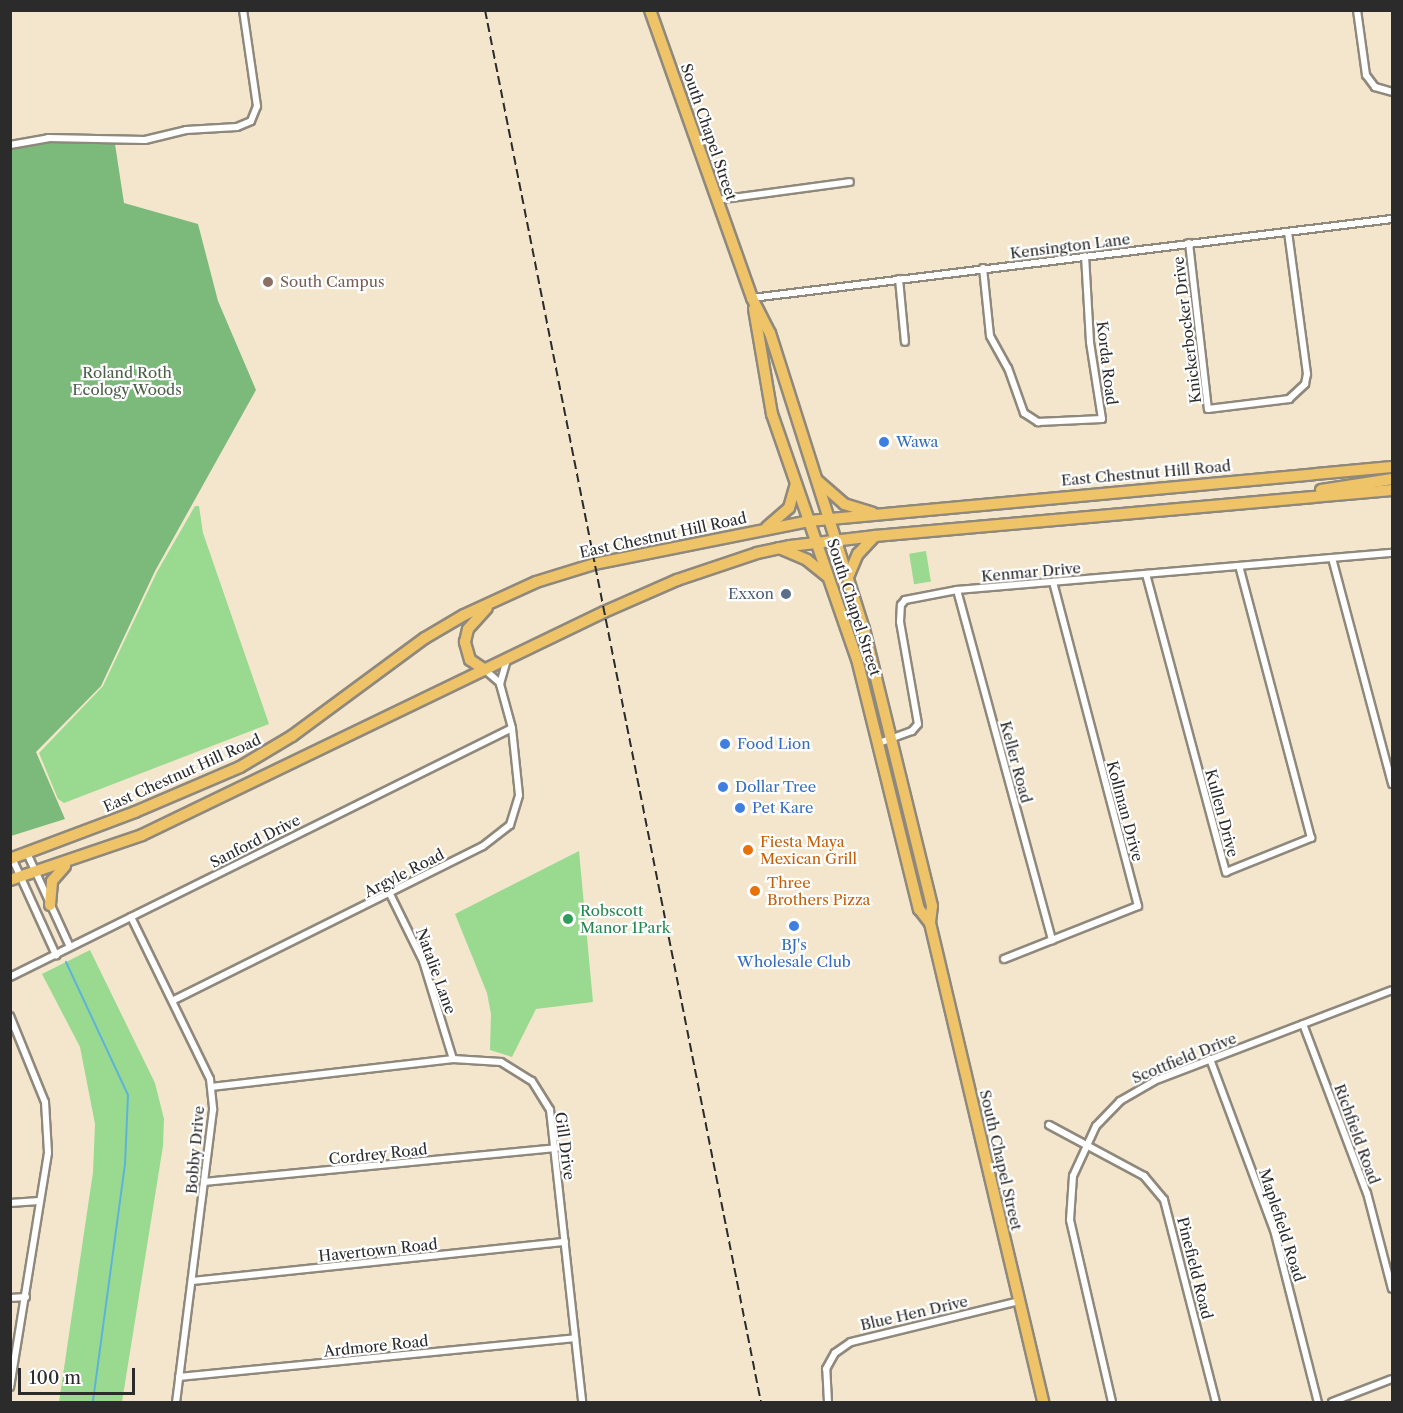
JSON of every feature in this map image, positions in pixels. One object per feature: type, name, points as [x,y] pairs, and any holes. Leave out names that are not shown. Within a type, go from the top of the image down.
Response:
[{"type":"main road","name":"South Chapel Street","points":[[650,10],[752,298],[770,333],[848,577],[893,738],[932,906],[930,923],[1043,1402]]},
{"type":"main road","name":"South Chapel Street","points":[[752,298],[772,414],[857,659],[919,909],[930,923]]},
{"type":"main road","name":"East Chestnut Hill Road","points":[[11,858],[135,813],[260,756],[425,638],[499,598],[594,564],[809,521],[1392,467]]},
{"type":"main road","points":[[816,478],[844,504],[879,515]]},
{"type":"main road","points":[[1295,498],[1331,488],[1392,479]]},
{"type":"main road","points":[[765,528],[789,508],[796,484]]},
{"type":"main road","points":[[15,879],[70,862],[214,803],[507,658],[677,580],[779,548],[875,536],[1392,490]]},
{"type":"main road","points":[[848,577],[858,554],[875,536]]},
{"type":"main road","points":[[779,548],[807,560],[829,578]]},
{"type":"main road","points":[[485,670],[470,660],[465,642],[476,618],[499,598]]},
{"type":"main road","points":[[50,905],[52,881],[70,862]]},
{"type":"street","points":[[10,145],[48,138],[145,140],[186,130],[237,127],[251,121],[257,106],[243,10]]},
{"type":"street","points":[[1357,10],[1366,75],[1375,87],[1392,92]]},
{"type":"street","points":[[716,200],[850,182]]},
{"type":"street","name":"Kensington Lane","points":[[752,298],[1392,219]]},
{"type":"street","name":"Knickerbocker Drive","points":[[1190,243],[1208,409],[1289,399],[1305,384],[1307,375],[1288,232]]},
{"type":"street","name":"Korda Road","points":[[983,268],[990,336],[1008,368],[1024,413],[1038,422],[1102,419],[1090,342],[1085,256]]},
{"type":"street","points":[[899,279],[905,342]]},
{"type":"street","name":"Kenmar Drive","points":[[879,742],[912,731],[918,724],[901,605],[914,596],[957,590],[1392,553]]},
{"type":"street","points":[[1332,558],[1392,784]]},
{"type":"street","name":"Kullen Drive","points":[[1146,574],[1226,872],[1311,838],[1239,566]]},
{"type":"street","name":"Kollman Drive","points":[[1004,959],[1138,906],[1053,582]]},
{"type":"street","name":"Keller Road","points":[[957,590],[1052,940]]},
{"type":"street","points":[[485,670],[500,684],[507,658]]},
{"type":"street","name":"Argyle Road","points":[[174,1000],[483,846],[510,825],[519,795],[512,728],[500,684]]},
{"type":"street","name":"Sanford Drive","points":[[10,977],[512,728]]},
{"type":"street","points":[[27,853],[34,873],[70,947]]},
{"type":"street","points":[[11,858],[15,879],[56,955]]},
{"type":"street","name":"Natalie Lane","points":[[390,894],[423,961],[453,1059]]},
{"type":"street","name":"Bobby Drive","points":[[131,917],[174,1000],[211,1087],[212,1132],[176,1402]]},
{"type":"street","name":"Scottfield Drive","points":[[1112,1402],[1070,1220],[1073,1176],[1085,1144],[1103,1117],[1130,1094],[1210,1059],[1392,990]]},
{"type":"street","points":[[10,1016],[45,1102],[48,1153],[10,1387]]},
{"type":"street","name":"Richfield Road","points":[[1304,1024],[1367,1193],[1392,1289]]},
{"type":"street","name":"Gill Drive","points":[[211,1087],[453,1059],[501,1062],[532,1081],[550,1110],[582,1402]]},
{"type":"street","name":"Maplefield Road","points":[[1210,1059],[1278,1242],[1318,1402]]},
{"type":"street","name":"Pinefield Road","points":[[1049,1125],[1143,1176],[1164,1200],[1216,1402]]},
{"type":"street","name":"Cordrey Road","points":[[204,1182],[555,1148]]},
{"type":"street","points":[[10,1203],[39,1201]]},
{"type":"street","name":"Havertown Road","points":[[193,1281],[565,1242]]},
{"type":"street","points":[[10,1298],[26,1297]]},
{"type":"street","name":"Blue Hen Drive","points":[[828,1402],[826,1369],[835,1353],[851,1341],[1019,1301]]},
{"type":"street","name":"Ardmore Road","points":[[179,1377],[575,1338]]},
{"type":"street","points":[[1332,1402],[1392,1379]]},
{"type":"green space","name":"Roland Roth Ecology Woods","points":[[50,142],[115,144],[124,203],[198,224],[218,301],[256,390],[155,571],[101,686],[36,752],[65,819],[11,836],[11,148]]},
{"type":"green space","points":[[195,506],[199,506],[203,533],[269,724],[64,803],[58,799],[39,753],[103,686],[157,572]]},
{"type":"green space","points":[[926,551],[931,582],[914,584],[909,554]]},
{"type":"green space","points":[[579,851],[593,1002],[536,1009],[512,1057],[490,1050],[491,1014],[487,993],[455,914]]},
{"type":"green space","points":[[90,950],[155,1083],[164,1119],[163,1146],[122,1402],[59,1402],[93,1172],[95,1124],[80,1047],[42,974]]},
{"type":"waterway","points":[[66,962],[128,1095],[125,1164],[93,1402]]},
{"type":"railway","points":[[485,10],[761,1402]]},
{"type":"place","name":"South Campus","points":[[268,282]]},
{"type":"place","name":"Wawa","points":[[884,442]]},
{"type":"place","name":"Exxon","points":[[786,594]]},
{"type":"place","name":"Food Lion","points":[[725,744]]},
{"type":"place","name":"Dollar Tree","points":[[723,787]]},
{"type":"place","name":"Pet Kare","points":[[740,808]]},
{"type":"place","name":"Fiesta Maya Mexican Grill","points":[[748,850]]},
{"type":"place","name":"Three Brothers Pizza","points":[[755,891]]},
{"type":"place","name":"Robscott Manor 1Park","points":[[568,919]]},
{"type":"place","name":"BJ's Wholesale Club","points":[[794,926]]}]
